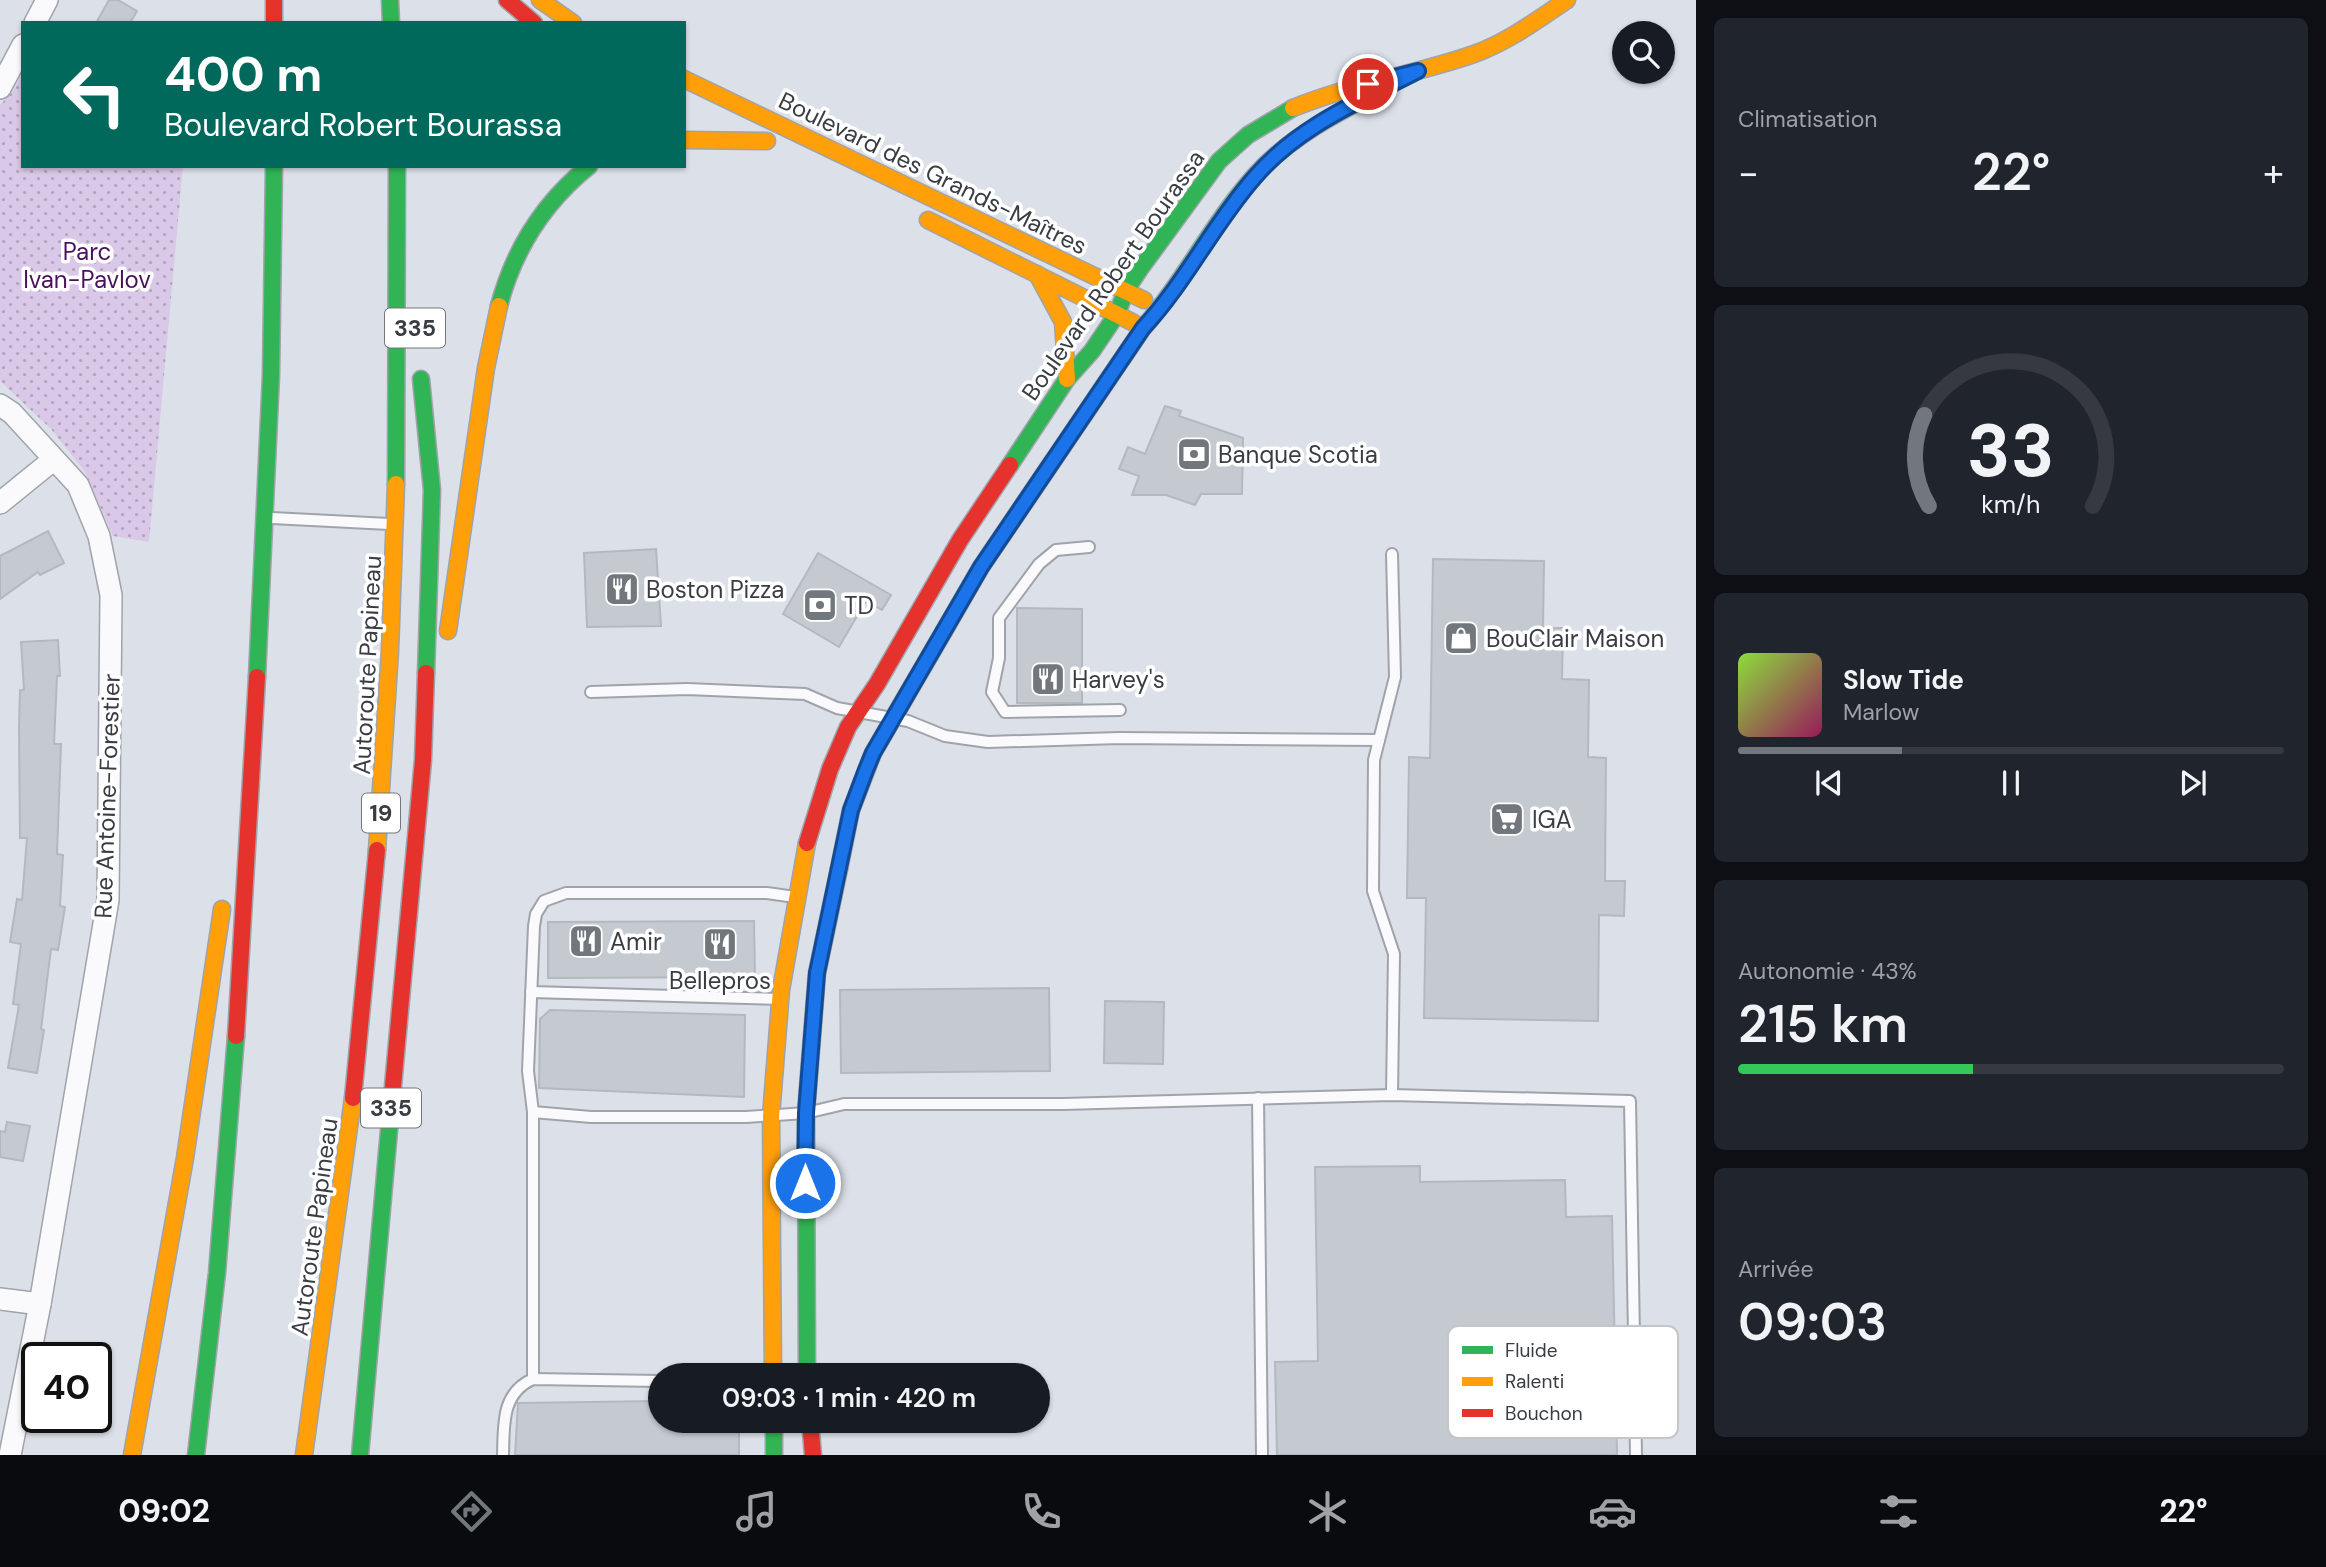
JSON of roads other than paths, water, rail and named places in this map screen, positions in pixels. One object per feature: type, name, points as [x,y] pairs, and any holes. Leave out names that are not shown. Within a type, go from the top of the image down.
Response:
[{"type":"main road","points":[[274,0],[274,21]]},
{"type":"main road","points":[[390,0],[391,21]]},
{"type":"main road","points":[[507,0],[532,21]]},
{"type":"main road","points":[[540,0],[570,21]]},
{"type":"main road","points":[[807,1363],[806,1113],[817,973],[828,909],[851,810],[873,753],[981,567],[1143,328],[1161,309],[1231,207],[1273,158],[1331,116],[1418,71],[1475,54],[1514,36],[1567,0]]},
{"type":"main road","name":"Boulevard Robert Bourassa","points":[[773,1363],[771,1115],[780,999],[795,897],[817,806],[840,743],[889,663],[938,573],[1067,379],[1093,352],[1117,314],[1126,290],[1207,176],[1248,135],[1284,111],[1310,100],[1418,71]]},
{"type":"main road","name":"Boulevard des Grands-Maîtres","points":[[686,80],[1161,309]]},
{"type":"main road","name":"Boulevard des Grands-Maîtres","points":[[686,140],[773,144],[736,125]]},
{"type":"main road","points":[[196,1455],[233,1098],[266,518],[274,168]]},
{"type":"main road","name":"335","points":[[397,168],[414,314]]},
{"type":"main road","name":"Autoroute Papineau","points":[[304,1455],[346,1167],[371,934],[385,760],[399,449],[397,168]]},
{"type":"main road","points":[[423,760],[463,548],[484,387],[502,295],[523,243],[539,216],[587,168]]},
{"type":"main road","name":"Boulevard des Grands-Maîtres","points":[[907,210],[1143,328]]},
{"type":"main road","points":[[1037,274],[1063,322],[1067,379]]},
{"type":"main road","name":"335","points":[[360,1455],[423,760],[432,490],[419,368]]},
{"type":"main road","points":[[230,842],[261,615]]},
{"type":"main road","points":[[132,1455],[185,1158],[223,896]]},
{"type":"main road","points":[[774,1433],[775,1455]]},
{"type":"main road","points":[[811,1433],[813,1455]]},
{"type":"street","points":[[36,21],[47,0]]},
{"type":"street","points":[[0,88],[21,49]]},
{"type":"street","name":"Rue Antoine-Forestier","points":[[0,405],[12,414],[78,485],[99,536],[111,595],[108,900],[40,1304],[10,1455]]},
{"type":"street","points":[[0,503],[53,460]]},
{"type":"street","points":[[0,1300],[40,1304]]},
{"type":"lane","points":[[266,518],[397,524]]},
{"type":"lane","points":[[1089,547],[1056,550],[1038,564],[999,618],[999,658],[992,692],[1005,712],[1120,710]]},
{"type":"lane","points":[[1392,554],[1395,677],[1374,760],[1373,891],[1394,954],[1392,1096]]},
{"type":"lane","points":[[591,692],[687,689],[766,691],[815,696],[837,708],[893,719],[956,739],[988,742],[1119,738],[1379,740]]},
{"type":"lane","points":[[533,1379],[533,1112],[528,1071],[536,914],[544,901],[554,896],[592,892],[767,893],[795,897]]},
{"type":"lane","points":[[531,992],[780,999]]},
{"type":"lane","points":[[533,1112],[592,1117],[771,1115],[806,1113],[844,1104],[1063,1104],[1392,1096],[1630,1101],[1634,1326]]},
{"type":"lane","points":[[1258,1098],[1262,1455]]},
{"type":"lane","points":[[503,1455],[504,1418],[508,1402],[523,1383],[533,1379],[648,1381]]},
{"type":"place","name":"Banque Scotia","points":[[1194,454]]},
{"type":"place","name":"Boston Pizza","points":[[622,589]]},
{"type":"place","name":"TD","points":[[820,605]]},
{"type":"place","name":"BouClair Maison","points":[[1461,638]]},
{"type":"place","name":"Harvey's","points":[[1048,679]]},
{"type":"place","name":"IGA","points":[[1507,819]]},
{"type":"place","name":"Amir","points":[[586,941]]},
{"type":"place","name":"Bellepros","points":[[720,944]]},
{"type":"park label","name":"Parc Ivan-Pavlov","points":[[87,265]]}]
